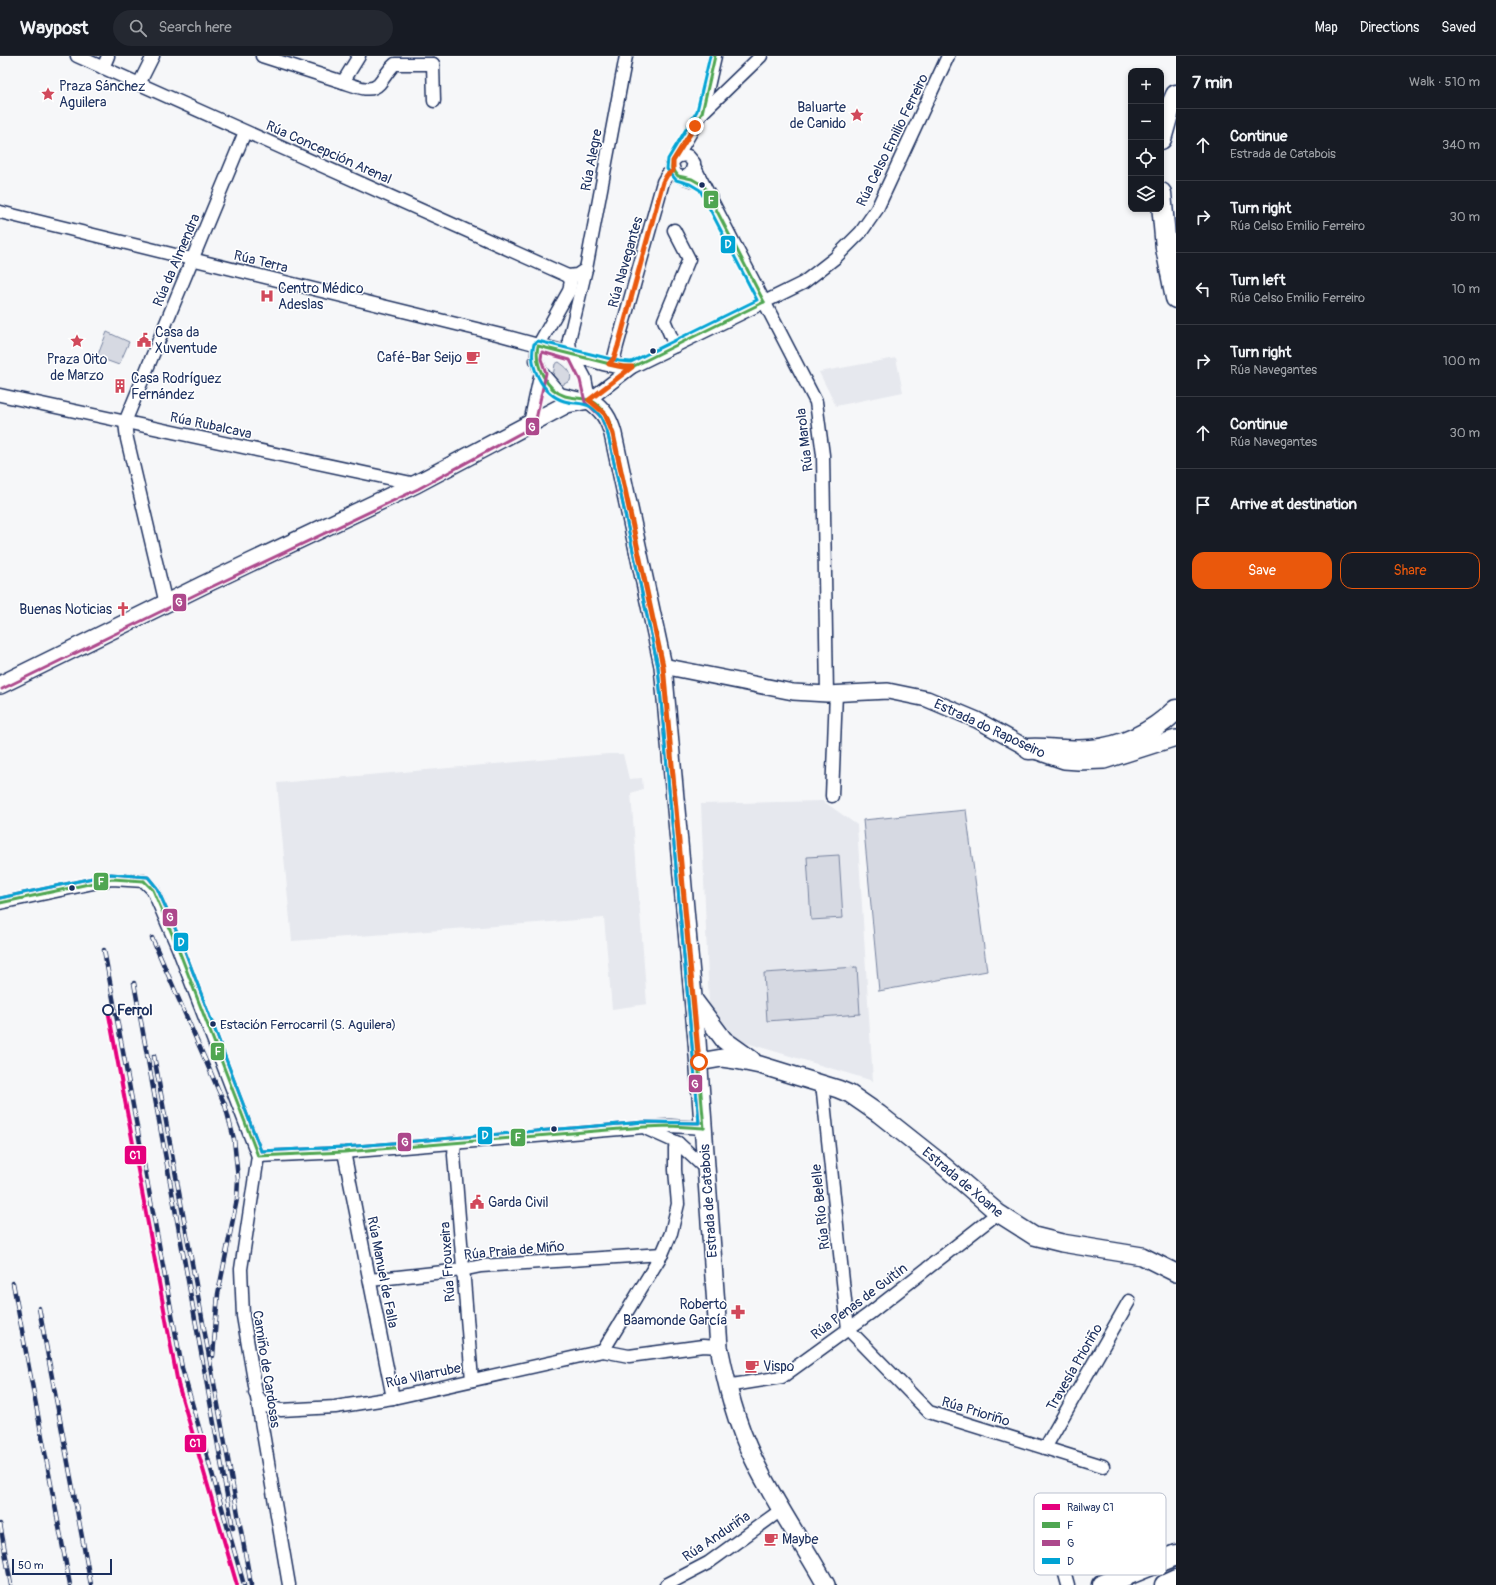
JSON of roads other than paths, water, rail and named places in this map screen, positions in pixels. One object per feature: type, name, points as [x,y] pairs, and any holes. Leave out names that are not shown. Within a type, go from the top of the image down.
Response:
[{"type":"highway","points":[[1164,128],[1176,95]]},
{"type":"highway","points":[[1163,212],[1166,248],[1176,298]]},
{"type":"highway","points":[[1029,749],[1051,748],[1090,750],[1111,747],[1133,740],[1153,729],[1176,710]]},
{"type":"highway","points":[[1166,1559],[1176,1555]]},
{"type":"highway","points":[[1102,1585],[1127,1575]]},
{"type":"highway","points":[[1165,1585],[1176,1580]]},
{"type":"main road","points":[[0,685],[416,484],[567,404],[589,400]]},
{"type":"main road","name":"Estrada de Catabois","points":[[589,400],[605,414],[613,434],[663,666],[699,1062],[719,1347],[726,1386],[734,1412],[753,1460],[780,1510],[826,1585]]},
{"type":"main road","points":[[693,1000],[724,1040],[760,1065]]},
{"type":"main road","points":[[697,1041],[706,1038],[724,1040]]},
{"type":"main road","points":[[699,1062],[722,1058],[760,1065]]},
{"type":"main road","name":"Estrada de Xoane","points":[[760,1065],[822,1083],[850,1094],[879,1114],[998,1213],[1034,1236],[1062,1244],[1142,1256],[1176,1273]]},
{"type":"street","name":"Rúa Concepción Arenal","points":[[77,56],[568,276]]},
{"type":"street","points":[[103,68],[108,56]]},
{"type":"street","points":[[139,84],[153,56]]},
{"type":"street","points":[[262,56],[367,89],[379,84],[389,68],[395,64],[437,60],[434,101]]},
{"type":"street","points":[[343,82],[359,56]]},
{"type":"street","name":"Rúa Alegre","points":[[589,400],[585,378],[570,350],[569,340],[586,269],[626,56]]},
{"type":"street","points":[[704,186],[685,177],[678,176],[673,171],[672,164],[702,113],[715,56]]},
{"type":"street","points":[[702,113],[761,56]]},
{"type":"street","name":"Rúa Celso Emilio Ferreiro","points":[[589,400],[632,367],[803,282],[835,258],[861,232],[886,193],[948,56]]},
{"type":"street","points":[[685,177],[692,173],[690,147],[695,126]]},
{"type":"street","name":"Rúa da Almendra","points":[[125,422],[245,132]]},
{"type":"street","points":[[677,156],[684,155],[692,162]]},
{"type":"street","name":"Rúa Marola","points":[[692,162],[816,402],[824,455],[832,694],[832,796]]},
{"type":"street","name":"Rúa Navegantes","points":[[609,364],[614,358],[618,346],[663,182],[667,175],[673,171]]},
{"type":"street","name":"Rúa Terra","points":[[0,212],[501,335],[573,356]]},
{"type":"street","points":[[674,230],[689,259],[664,320],[675,346]]},
{"type":"street","points":[[586,269],[577,275],[568,276],[571,281],[569,291],[538,346],[536,360],[542,372],[560,394],[589,400]]},
{"type":"street","points":[[573,356],[623,367],[632,367]]},
{"type":"street","points":[[530,423],[542,372]]},
{"type":"street","name":"Rúa Rubalcava","points":[[0,395],[416,484]]},
{"type":"street","points":[[125,422],[127,439],[166,604]]},
{"type":"street","name":"Estrada do Raposeiro","points":[[663,666],[793,692],[832,694],[888,691],[927,699],[970,717],[1029,749],[1064,761],[1104,761],[1176,738]]},
{"type":"street","points":[[0,903],[112,879],[144,881],[153,890],[178,948],[258,1156],[344,1152],[454,1142],[670,1126],[704,1128]]},
{"type":"street","name":"Rúa Río Belelle","points":[[822,1083],[848,1329]]},
{"type":"street","points":[[644,1128],[678,1143],[706,1169]]},
{"type":"street","name":"Rúa Frouxeira","points":[[454,1142],[462,1270],[472,1380]]},
{"type":"street","points":[[603,1351],[662,1254],[671,1233],[678,1204],[675,1148],[678,1143]]},
{"type":"street","name":"Rúa Manuel de Falla","points":[[344,1152],[393,1398]]},
{"type":"street","name":"Camiño de Cardosas","points":[[258,1156],[241,1269],[243,1316],[289,1585]]},
{"type":"street","name":"Rúa Penas de Guitín","points":[[726,1386],[782,1377],[848,1329],[998,1213]]},
{"type":"street","name":"Rúa Praia de Miño","points":[[370,1280],[462,1270],[481,1266],[662,1254]]},
{"type":"street","name":"Travesía Prioriño","points":[[1045,1448],[1129,1301]]},
{"type":"street","name":"Rúa Prioriño","points":[[848,1329],[929,1412],[1103,1466]]},
{"type":"street","name":"Rúa Vilarrube","points":[[255,1393],[265,1406],[281,1410],[334,1407],[393,1398],[603,1351],[629,1356],[703,1346],[719,1347]]},
{"type":"street","name":"Rúa Anduriña","points":[[666,1585],[708,1563],[780,1510]]},
{"type":"railway","points":[[152,938],[225,1105],[234,1139],[238,1179],[237,1199],[218,1294],[213,1356]]},
{"type":"railway","points":[[104,950],[182,1368],[244,1585]]},
{"type":"railway","points":[[134,983],[233,1528]]},
{"type":"railway","points":[[154,1056],[251,1585]]},
{"type":"railway","points":[[13,1283],[70,1585]]},
{"type":"railway","points":[[39,1308],[91,1585]]},
{"type":"railway","points":[[0,1524],[11,1585]]},
{"type":"rail line","name":"C1","points":[[108,1010],[178,1384],[237,1585]]},
{"type":"place","name":"Praza Sánchez Aguilera","points":[[48,94]]},
{"type":"place","name":"Baluarte de Canido","points":[[857,115]]},
{"type":"place","name":"Centro Médico Adeslas","points":[[267,296]]},
{"type":"place","name":"Casa da Xuventude","points":[[144,340]]},
{"type":"place","name":"Praza Oito de Marzo","points":[[77,341]]},
{"type":"place","name":"Café-Bar Seijo","points":[[473,357]]},
{"type":"place","name":"Casa Rodríguez Fernández","points":[[120,386]]},
{"type":"place","name":"Buenas Noticias","points":[[123,609]]},
{"type":"place","name":"Ferrol","points":[[108,1010]]},
{"type":"place","name":"Estación Ferrocarril (S. Aguilera)","points":[[213,1024]]},
{"type":"place","name":"Garda Civil","points":[[477,1202]]},
{"type":"place","name":"Roberto Baamonde García","points":[[738,1312]]},
{"type":"place","name":"Vispo","points":[[752,1366]]},
{"type":"place","name":"Maybe","points":[[771,1539]]}]
